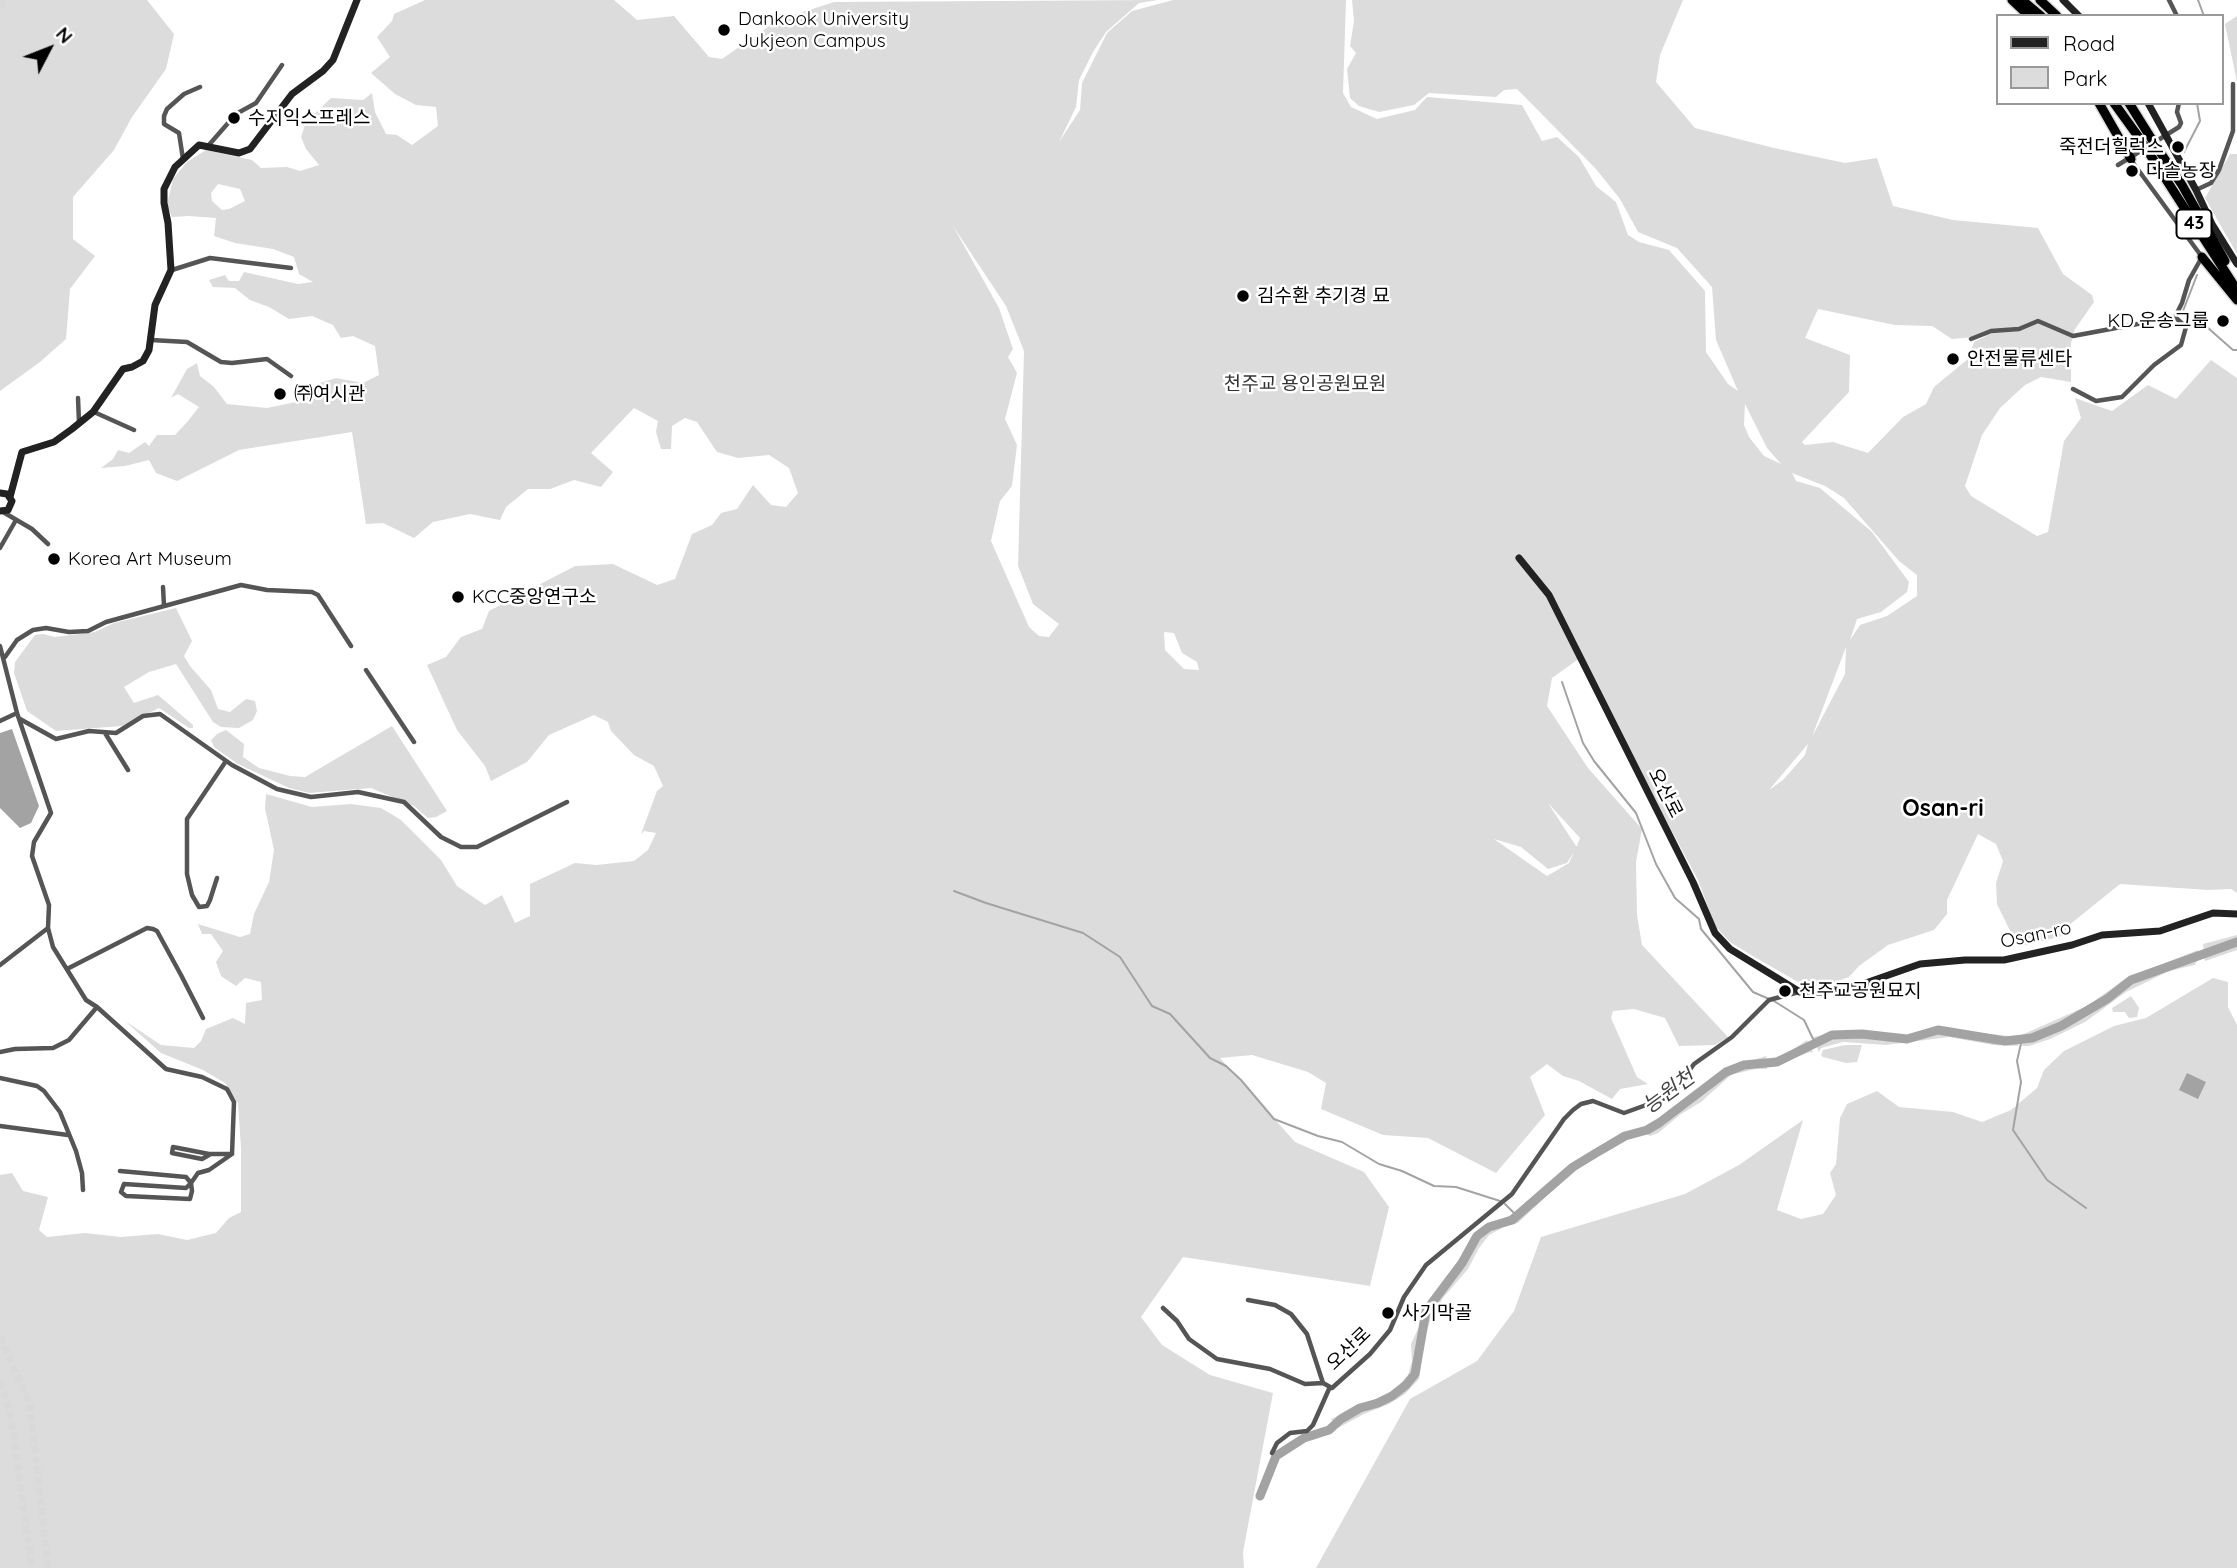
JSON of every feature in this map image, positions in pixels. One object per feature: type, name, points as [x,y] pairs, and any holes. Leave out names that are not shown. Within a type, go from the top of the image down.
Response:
[{"type":"highway","points":[[2012,0],[2027,14]]},
{"type":"highway","points":[[2022,0],[2039,14]]},
{"type":"highway","points":[[2040,0],[2055,14]]},
{"type":"highway","points":[[2100,105],[2131,159]]},
{"type":"highway","name":"43","points":[[2116,105],[2145,137]]},
{"type":"highway","name":"43","points":[[2130,105],[2145,137],[2237,290]]},
{"type":"highway","name":"43","points":[[2156,154],[2182,185],[2237,281]]},
{"type":"highway","points":[[2214,244],[2229,253]]},
{"type":"highway","points":[[2202,257],[2237,300]]},
{"type":"street","points":[[1,511],[11,507],[10,497],[22,452],[54,442],[93,412],[123,369],[143,361],[149,350],[155,305],[171,270],[164,189],[175,167],[199,145],[239,153],[250,149],[292,94],[333,60],[357,0]]},
{"type":"street","points":[[2063,0],[2077,14]]},
{"type":"street","points":[[207,147],[236,114],[256,103],[282,65]]},
{"type":"street","points":[[2196,190],[2211,183],[2215,177],[2233,131],[2233,84]]},
{"type":"street","points":[[183,159],[179,133],[164,124],[164,116],[167,109],[184,94],[200,87]]},
{"type":"street","points":[[2149,105],[2212,224],[2237,264]]},
{"type":"street","points":[[2118,165],[2179,127],[2181,122],[2177,112],[2179,105]]},
{"type":"street","points":[[2131,159],[2202,257],[2189,280],[2175,317]]},
{"type":"street","points":[[171,270],[210,258],[291,268]]},
{"type":"street","points":[[1971,339],[1991,331],[2019,329],[2038,321],[2073,336],[2175,317]]},
{"type":"street","points":[[2073,389],[2096,401],[2122,397],[2154,365],[2180,345],[2186,327],[2175,317]]},
{"type":"street","points":[[151,340],[187,342],[220,362],[267,359],[291,376]]},
{"type":"street","points":[[78,398],[79,423]]},
{"type":"street","points":[[93,412],[134,430]]},
{"type":"street","points":[[0,493],[10,497]]},
{"type":"street","points":[[1,511],[32,529],[48,544]]},
{"type":"street","points":[[0,548],[16,520]]},
{"type":"street","name":"오산로","points":[[1519,558],[1549,595],[1693,882],[1715,933],[1730,949],[1800,992]]},
{"type":"street","points":[[4,657],[17,640],[33,630],[46,628],[69,632],[88,631],[106,622],[190,601],[241,584],[267,590],[312,592],[318,595],[351,646]]},
{"type":"street","points":[[163,587],[164,606]]},
{"type":"street","points":[[0,646],[4,657],[3,669],[51,813],[34,842],[32,856],[49,905],[48,928],[53,947],[86,1000],[97,1006],[166,1069],[202,1077],[226,1089],[234,1102],[232,1154]]},
{"type":"street","points":[[366,670],[414,742]]},
{"type":"street","points":[[0,721],[17,713]]},
{"type":"street","points":[[19,719],[56,739],[89,732],[116,733],[143,716],[160,714],[226,761],[277,789],[311,797],[358,792],[404,802],[441,836],[461,847],[477,847],[567,802]]},
{"type":"street","points":[[104,732],[128,770]]},
{"type":"street","points":[[217,878],[207,906],[200,907],[192,895],[187,874],[187,819],[226,761]]},
{"type":"street","name":"Osan-ro","points":[[1800,992],[1825,992],[1860,985],[1920,964],[2004,960],[2072,945],[2102,935],[2160,931],[2213,913],[2237,914]]},
{"type":"street","points":[[0,965],[48,928]]},
{"type":"street","points":[[67,969],[147,928],[153,929],[203,1018]]},
{"type":"street","name":"오산로","points":[[1272,1453],[1277,1443],[1290,1433],[1307,1431],[1313,1425],[1329,1389],[1370,1354],[1390,1330],[1404,1297],[1426,1265],[1513,1194],[1573,1110],[1581,1104],[1594,1101],[1624,1113],[1671,1096],[1694,1064],[1732,1037],[1772,999],[1800,992]]},
{"type":"street","points":[[0,1052],[53,1048],[69,1040],[97,1006]]},
{"type":"street","points":[[0,1078],[30,1083],[44,1091],[60,1112],[82,1173],[83,1190]]},
{"type":"street","points":[[0,1126],[68,1135]]},
{"type":"street","points":[[209,1154],[202,1159],[172,1153],[173,1147],[209,1154],[232,1154]]},
{"type":"street","points":[[120,1171],[186,1177],[191,1183],[190,1199],[127,1196],[121,1192],[124,1184],[186,1188],[191,1183],[198,1173],[209,1170],[232,1154]]},
{"type":"street","name":"오산로","points":[[1248,1300],[1275,1305],[1291,1314],[1307,1334],[1323,1383],[1329,1389]]},
{"type":"street","points":[[1163,1308],[1177,1321],[1188,1339],[1217,1359],[1270,1369],[1305,1384],[1323,1383]]},
{"type":"green space","points":[[0,0],[147,0],[174,34],[166,69],[132,117],[114,150],[73,197],[73,239],[95,256],[70,289],[66,339],[0,391]]},
{"type":"green space","name":"천주교 용인공원묘원","points":[[425,0],[614,0],[637,20],[674,16],[709,57],[722,59],[778,20],[834,2],[1158,0],[1139,3],[1106,32],[1079,80],[1076,107],[1059,142],[1080,110],[1082,83],[1107,33],[1132,11],[1173,0],[1346,0],[1343,93],[1351,107],[1377,119],[1415,110],[1427,97],[1522,105],[1542,141],[1557,137],[1579,157],[1596,186],[1616,202],[1628,235],[1639,242],[1669,250],[1705,291],[1706,352],[1728,384],[1738,391],[1716,340],[1712,287],[1677,248],[1638,232],[1620,199],[1596,169],[1517,89],[1504,90],[1496,97],[1429,93],[1414,105],[1379,112],[1359,106],[1350,98],[1347,69],[1356,53],[1350,46],[1354,21],[1352,0],[1683,0],[1660,55],[1656,82],[1695,128],[1845,163],[1877,158],[1893,206],[1953,220],[2038,228],[2063,274],[2092,295],[2094,302],[2075,329],[2071,343],[2071,382],[2041,377],[2025,385],[2000,408],[1982,435],[1965,486],[1971,496],[2037,536],[2048,532],[2064,441],[2081,418],[2075,398],[2112,411],[2148,385],[2176,399],[2211,360],[2237,378],[2237,893],[2231,889],[2120,884],[2068,926],[2062,936],[2018,947],[1997,904],[1996,883],[2003,861],[1996,844],[1978,834],[1947,900],[1947,914],[1934,930],[1888,945],[1859,966],[1849,977],[1826,985],[1805,986],[1730,942],[1715,926],[1698,880],[1667,822],[1662,822],[1580,658],[1552,678],[1547,706],[1588,768],[1642,829],[1636,862],[1637,915],[1642,945],[1728,1037],[1715,1045],[1679,1046],[1665,1018],[1634,1009],[1613,1011],[1611,1018],[1637,1077],[1648,1084],[1620,1089],[1612,1099],[1579,1081],[1563,1076],[1547,1064],[1530,1077],[1545,1115],[1496,1173],[1428,1138],[1383,1135],[1321,1109],[1326,1083],[1308,1072],[1252,1055],[1220,1058],[1295,1142],[1364,1172],[1389,1207],[1370,1286],[1183,1257],[1141,1317],[1162,1345],[1210,1375],[1273,1393],[1243,1552],[1244,1568],[0,1568],[0,1175],[12,1173],[23,1191],[48,1197],[39,1230],[47,1237],[85,1233],[121,1237],[158,1234],[187,1240],[216,1233],[229,1218],[241,1212],[238,1103],[225,1083],[203,1070],[161,1053],[125,1021],[161,1045],[194,1048],[201,1041],[206,1029],[233,1018],[245,1024],[246,1003],[262,1000],[261,982],[245,978],[236,986],[221,976],[216,962],[223,951],[211,934],[202,934],[198,924],[240,937],[250,934],[254,914],[269,882],[274,850],[265,808],[266,794],[312,807],[351,804],[381,808],[401,820],[441,860],[457,886],[485,905],[502,895],[515,923],[530,916],[530,884],[575,863],[596,865],[634,861],[648,850],[656,833],[644,831],[641,834],[657,791],[663,786],[654,766],[634,755],[611,731],[608,722],[594,715],[549,735],[527,762],[491,781],[485,766],[457,730],[427,665],[446,657],[461,637],[482,629],[489,611],[575,566],[613,564],[657,585],[675,579],[692,534],[712,525],[721,513],[737,509],[753,485],[771,505],[786,507],[798,493],[789,468],[769,455],[738,458],[717,452],[697,422],[685,418],[672,426],[671,449],[661,449],[656,432],[658,421],[634,408],[591,453],[613,472],[601,487],[574,480],[550,489],[528,489],[506,507],[500,520],[470,514],[433,522],[414,538],[383,523],[366,524],[352,432],[239,450],[177,481],[156,473],[149,460],[101,468],[113,459],[118,450],[129,453],[145,442],[149,446],[157,435],[175,435],[188,421],[199,407],[178,394],[171,398],[187,369],[197,363],[200,376],[214,387],[227,404],[267,408],[296,402],[310,386],[336,378],[363,383],[379,375],[375,346],[353,336],[341,338],[333,325],[312,316],[289,319],[250,300],[235,288],[213,287],[209,280],[225,275],[229,281],[239,281],[244,272],[298,284],[313,282],[299,274],[294,257],[273,249],[235,243],[214,236],[216,218],[172,217],[167,205],[173,179],[187,162],[206,150],[252,160],[261,168],[287,167],[300,171],[319,165],[306,149],[301,137],[306,122],[331,98],[363,100],[372,93],[375,112],[386,134],[397,135],[412,145],[438,126],[436,107],[416,105],[395,94],[371,73],[390,57],[377,37],[392,21],[394,14]],"holes":[[[218,184],[240,189],[245,201],[222,210],[212,201],[211,193]],[[953,226],[1006,306],[1024,351],[1018,566],[1033,604],[1059,624],[1049,637],[1039,636],[1029,627],[991,541],[1000,501],[1012,486],[1017,445],[1005,419],[1017,373],[1008,357],[1013,349],[999,308]],[[1818,309],[1895,325],[1932,326],[1952,339],[1986,336],[1974,342],[1968,359],[1934,387],[1926,404],[1903,417],[1868,453],[1833,442],[1805,445],[1802,442],[1849,392],[1850,355],[1805,338]],[[1745,404],[1767,448],[1781,464],[1764,456],[1749,437],[1744,425]],[[1792,473],[1825,486],[1844,498],[1899,561],[1917,575],[1917,596],[1887,616],[1860,625],[1850,640],[1857,619],[1881,612],[1907,592],[1909,582],[1872,532],[1820,488],[1796,481]],[[1164,632],[1174,633],[1182,653],[1197,662],[1199,670],[1184,669],[1165,650]],[[1846,647],[1845,674],[1813,734]],[[1808,744],[1805,755],[1783,780],[1769,790]],[[1548,803],[1580,838],[1576,846]],[[1494,839],[1521,847],[1548,869],[1567,863],[1574,852],[1569,863],[1547,876]]]},
{"type":"green space","points":[[2237,16],[2237,82],[2225,24]]},
{"type":"green space","points":[[2230,154],[2237,154],[2237,254],[2205,198]]},
{"type":"green space","points":[[176,608],[192,641],[184,656],[211,690],[218,709],[230,712],[246,699],[255,701],[257,711],[253,720],[239,728],[221,727],[213,722],[176,664],[149,672],[124,687],[134,703],[158,695],[193,725],[193,728],[159,708],[122,726],[56,731],[27,711],[14,673],[15,662],[35,635],[55,637],[95,632],[114,623]]},
{"type":"green space","points":[[392,726],[447,811],[428,818],[414,806],[371,788],[309,793],[289,788],[238,764],[214,747],[211,740],[226,730],[244,744],[243,757],[259,768],[305,777]]},
{"type":"green space","points":[[2237,935],[2237,941],[2204,953],[2203,944]]},
{"type":"green space","points":[[2237,942],[2237,950],[2205,961],[2204,955]]},
{"type":"green space","points":[[2198,950],[2198,955],[2131,979],[2107,998],[2060,1024],[2031,1036],[2005,1039],[1938,1029],[1907,1039],[1832,1034],[1815,1042],[1813,1037],[1832,1033],[1862,1033],[1907,1038],[1938,1028],[2017,1037],[2087,1006],[2125,979]]},
{"type":"green space","points":[[2199,956],[2195,965],[2169,971],[2126,992],[2085,1022],[2050,1039],[2022,1046],[2023,1040],[2032,1039],[2061,1026],[2108,999],[2132,981]]},
{"type":"green space","points":[[2213,978],[2228,982],[2228,1007],[2237,1025],[2237,1568],[1316,1568],[1410,1399],[1477,1361],[1514,1311],[1541,1237],[1685,1194],[1739,1165],[1803,1120],[1777,1210],[1801,1219],[1823,1214],[1836,1195],[1830,1173],[1836,1164],[1840,1118],[1847,1104],[1877,1091],[1899,1107],[1953,1112],[1982,1122],[2011,1110],[2037,1088],[2044,1070],[2064,1051],[2114,1026],[2146,1018]]},
{"type":"green space","points":[[2131,996],[2139,1008],[2137,1017],[2129,1018],[2125,1012],[2113,1012],[2112,1008]]},
{"type":"green space","points":[[1938,1031],[2005,1043],[2020,1041],[2018,1046],[1993,1045],[1949,1037],[1886,1045],[1843,1042],[1821,1048],[1819,1052],[1815,1043],[1832,1036],[1908,1041]]},
{"type":"green space","points":[[1807,1040],[1813,1053],[1773,1065],[1773,1058],[1786,1054]]},
{"type":"green space","points":[[1845,1045],[1862,1045],[1857,1062],[1846,1063],[1821,1055],[1823,1050]]},
{"type":"green space","points":[[1766,1056],[1767,1062],[1744,1064],[1725,1071],[1659,1123],[1647,1129],[1640,1129],[1662,1120],[1726,1069]]},
{"type":"green space","points":[[1768,1063],[1767,1069],[1731,1075],[1701,1102],[1658,1133],[1650,1136],[1643,1132],[1662,1123],[1726,1072]]},
{"type":"green space","points":[[1614,1141],[1573,1166],[1519,1213],[1516,1212],[1570,1165]]},
{"type":"green space","points":[[1612,1144],[1615,1146],[1583,1163],[1518,1223],[1489,1235],[1468,1269],[1442,1299],[1438,1309],[1433,1304],[1472,1243],[1453,1276],[1478,1237],[1489,1228],[1513,1221],[1574,1168]]},
{"type":"green space","points":[[1513,1214],[1516,1216],[1493,1224]]},
{"type":"green space","points":[[1430,1308],[1433,1311],[1424,1340],[1419,1379],[1405,1394],[1389,1404],[1338,1428],[1335,1426],[1341,1420],[1333,1424],[1331,1419],[1395,1390],[1408,1375],[1412,1361],[1411,1344],[1426,1311],[1414,1374],[1406,1385],[1392,1396],[1360,1408],[1343,1419],[1360,1409],[1392,1397],[1407,1386],[1416,1374],[1427,1312]]},
{"type":"shaded area","points":[[12,729],[39,806],[31,823],[20,828],[0,808],[0,733]]},
{"type":"shaded area","points":[[2187,1073],[2206,1082],[2198,1099],[2179,1090]]},
{"type":"waterway","points":[[2198,0],[2203,14]]},
{"type":"waterway","points":[[2184,152],[2200,121],[2197,105]]},
{"type":"waterway","points":[[2197,275],[2183,311],[2191,320],[2199,320],[2233,350],[2237,350]]},
{"type":"waterway","points":[[1562,682],[1583,743],[1636,813],[1656,864],[1675,898],[1699,919],[1701,929],[1753,992],[1769,999]]},
{"type":"waterway","points":[[954,891],[1083,933],[1120,957],[1152,1006],[1170,1014],[1210,1058],[1226,1066],[1241,1080],[1274,1119],[1342,1142],[1379,1164],[1434,1186],[1456,1187],[1500,1201]]},
{"type":"waterway","name":"능원천","points":[[1260,1496],[1276,1456],[1304,1438],[1329,1430],[1360,1408],[1392,1396],[1406,1385],[1415,1374],[1426,1311],[1462,1263],[1477,1236],[1489,1227],[1512,1220],[1573,1167],[1625,1136],[1647,1130],[1659,1123],[1726,1072],[1744,1065],[1777,1062],[1832,1035],[1862,1034],[1907,1039],[1938,1030],[2005,1041],[2032,1038],[2061,1026],[2107,999],[2131,980],[2237,942]]},
{"type":"waterway","points":[[1774,1001],[1804,1020],[1815,1043]]},
{"type":"waterway","points":[[2022,1039],[2017,1061],[2021,1082],[2013,1130],[2047,1180],[2086,1208]]},
{"type":"waterway","points":[[1505,1204],[1517,1216]]},
{"type":"tunnel","points":[[0,7],[3,0]]},
{"type":"tunnel","points":[[0,1337],[30,1404],[48,1568]]},
{"type":"tunnel","points":[[0,1382],[10,1411],[32,1568]]},
{"type":"place","name":"Dankook University Jukjeon Campus","points":[[724,30]]},
{"type":"place","name":"수지익스프레스","points":[[234,118]]},
{"type":"place","name":"죽전더힐럭스","points":[[2178,147]]},
{"type":"place","name":"다솔농장","points":[[2132,171]]},
{"type":"place","name":"김수환 추기경 묘","points":[[1243,296]]},
{"type":"place","name":"KD 운송그룹","points":[[2223,321]]},
{"type":"place","name":"안전물류센타","points":[[1953,359]]},
{"type":"place","name":"㈜여시관","points":[[280,394]]},
{"type":"place","name":"Korea Art Museum","points":[[54,559]]},
{"type":"place","name":"KCC중앙연구소","points":[[458,597]]},
{"type":"place","name":"천주교공원묘지","points":[[1785,991]]},
{"type":"place","name":"사기막골","points":[[1388,1313]]},
{"type":"district","name":"Osan-ri","points":[[1943,809]]}]
